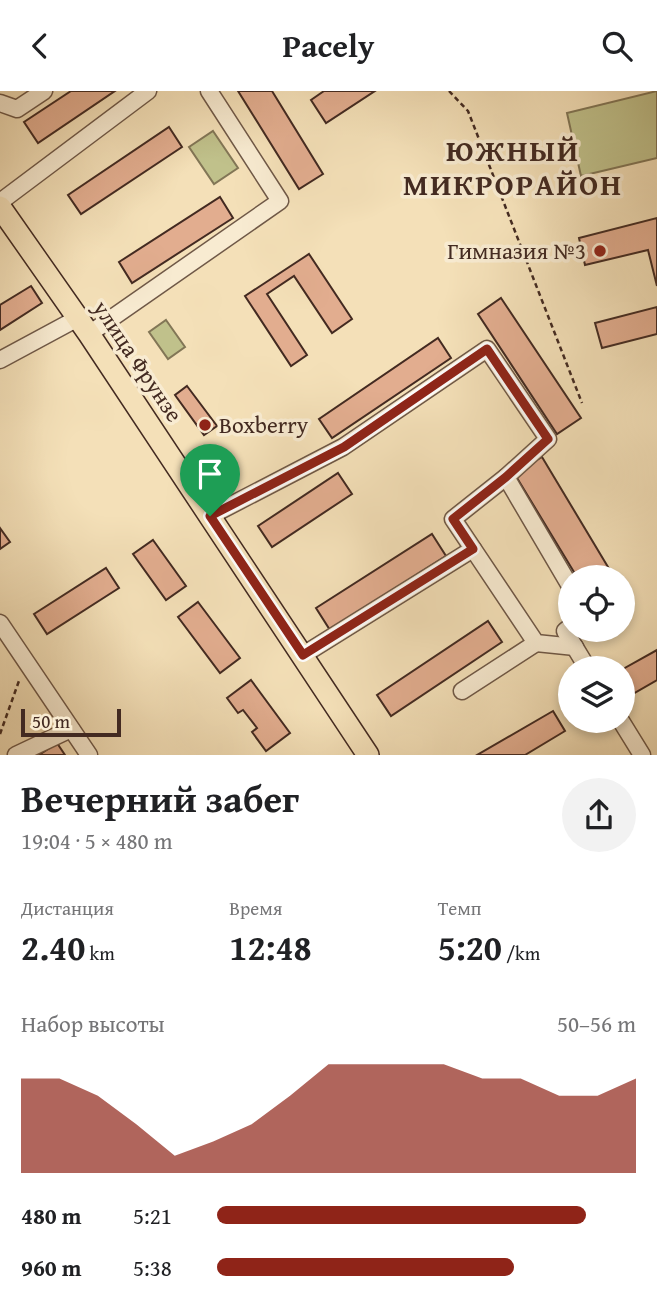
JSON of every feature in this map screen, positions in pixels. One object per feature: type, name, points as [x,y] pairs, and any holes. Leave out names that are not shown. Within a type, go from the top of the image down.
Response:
[{"type":"main road","name":"улица Фрунзе","points":[[0,208],[83,326],[368,755]]},
{"type":"street","points":[[0,103],[17,109],[44,91]]},
{"type":"street","points":[[0,202],[148,91]]},
{"type":"street","points":[[0,360],[83,326],[280,201],[209,91]]},
{"type":"street","points":[[210,516],[344,447],[487,349],[548,439],[453,519],[536,643]]},
{"type":"street","points":[[506,477],[558,566]]},
{"type":"street","points":[[303,655],[473,549]]},
{"type":"street","points":[[0,623],[89,755]]},
{"type":"street","points":[[572,642],[580,656]]},
{"type":"street","points":[[462,691],[536,643],[575,647]]},
{"type":"street","points":[[16,755],[71,729]]},
{"type":"street","points":[[628,733],[642,755]]},
{"type":"path","points":[[449,91],[468,111],[582,403]]},
{"type":"path","points":[[0,733],[26,662]]},
{"type":"green space","points":[[657,91],[657,158],[581,176],[567,113]]},
{"type":"green space","points":[[213,131],[238,168],[214,184],[189,147]]},
{"type":"green space","points":[[166,320],[185,347],[168,359],[149,332]]},
{"type":"building","points":[[71,91],[115,91],[38,143],[24,122]]},
{"type":"building","points":[[238,91],[272,91],[323,174],[299,189]]},
{"type":"building","points":[[324,91],[375,91],[326,123],[311,100]]},
{"type":"building","points":[[169,127],[182,147],[81,214],[68,195]]},
{"type":"building","points":[[220,197],[233,218],[132,283],[119,262]]},
{"type":"building","points":[[657,218],[657,286],[648,250],[585,265],[579,238]]},
{"type":"building","points":[[309,254],[352,319],[332,333],[294,276],[267,294],[307,355],[291,366],[245,296]]},
{"type":"building","points":[[31,286],[42,303],[0,330],[0,305]]},
{"type":"building","points":[[501,298],[581,418],[557,434],[478,314]]},
{"type":"building","points":[[657,307],[657,334],[602,348],[595,323]]},
{"type":"building","points":[[438,338],[451,358],[332,438],[319,419]]},
{"type":"building","points":[[187,386],[217,426],[204,435],[175,395]]},
{"type":"building","points":[[542,457],[607,565],[570,565],[514,473]]},
{"type":"building","points":[[338,473],[352,494],[272,547],[258,526]]},
{"type":"building","points":[[0,528],[10,542],[0,549]]},
{"type":"building","points":[[432,534],[446,556],[330,630],[316,608]]},
{"type":"building","points":[[153,540],[186,586],[166,600],[133,554]]},
{"type":"building","points":[[106,568],[119,588],[47,634],[34,614]]},
{"type":"building","points":[[198,602],[240,658],[220,673],[178,617]]},
{"type":"building","points":[[488,621],[502,642],[391,716],[377,695]]},
{"type":"building","points":[[657,650],[657,680],[635,693],[635,662]]},
{"type":"building","points":[[251,680],[290,733],[266,751],[252,732],[257,728],[243,710],[238,713],[227,698]]},
{"type":"building","points":[[553,711],[558,719],[558,733],[562,733],[525,755],[477,755]]},
{"type":"building","points":[[57,743],[65,755],[39,755]]},
{"type":"place","name":"Гимназия №3","points":[[600,251]]},
{"type":"place","name":"Boxberry","points":[[205,425]]},
{"type":"district","name":"ЮЖНЫЙ МИКРОРАЙОН","points":[[513,168]]},
{"type":"route","points":[[487,349],[548,439],[453,519],[473,549],[303,655],[210,516],[344,447],[487,349]]}]
